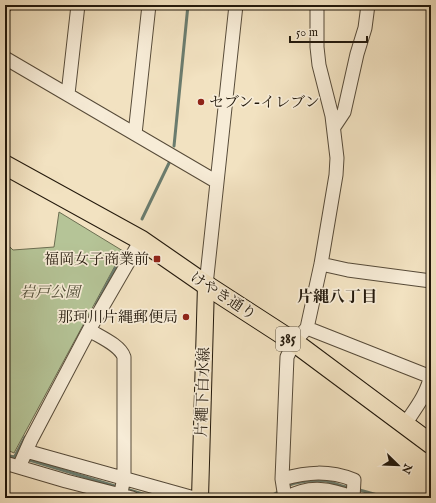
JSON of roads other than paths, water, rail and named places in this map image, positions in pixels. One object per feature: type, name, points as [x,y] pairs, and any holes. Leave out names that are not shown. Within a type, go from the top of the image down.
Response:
[{"type":"highway","name":"けやき通り","points":[[5,165],[141,240],[206,285],[294,342],[431,444]]},
{"type":"main road","name":"片繩下白水線","points":[[200,498],[206,285]]},
{"type":"street","points":[[68,94],[78,5]]},
{"type":"street","points":[[135,134],[149,5]]},
{"type":"street","points":[[206,285],[236,5]]},
{"type":"street","points":[[282,479],[314,472],[344,476],[354,480],[353,498],[312,488],[285,498],[282,479],[287,357],[294,342],[307,328],[321,264],[336,170],[337,147],[334,127],[318,53],[317,5]]},
{"type":"street","points":[[334,127],[344,112],[357,54],[365,28],[368,5]]},
{"type":"street","points":[[5,58],[217,182]]},
{"type":"street","points":[[19,467],[89,330],[141,240]]},
{"type":"street","points":[[321,264],[359,272],[431,281]]},
{"type":"street","points":[[307,328],[431,377]]},
{"type":"street","points":[[5,462],[124,497],[124,358],[122,352],[115,346],[89,330]]},
{"type":"street","points":[[404,424],[418,406],[431,374]]},
{"type":"street","points":[[26,451],[124,477],[194,498]]},
{"type":"waterway","points":[[174,146],[188,5]]},
{"type":"waterway","points":[[142,219],[170,161]]},
{"type":"waterway","points":[[96,305],[124,252]]},
{"type":"waterway","points":[[14,458],[25,437]]},
{"type":"waterway","points":[[5,455],[19,458]]},
{"type":"waterway","points":[[26,459],[118,487]]},
{"type":"waterway","points":[[286,487],[300,482],[326,481],[351,488]]},
{"type":"waterway","points":[[126,489],[156,498]]},
{"type":"waterway","points":[[356,489],[388,498]]},
{"type":"waterway","points":[[267,498],[280,491]]},
{"type":"place","name":"セブン-イレブン","points":[[201,102]]},
{"type":"place","name":"福岡女子商業前","points":[[157,259]]},
{"type":"place","name":"那珂川片縄郵便局","points":[[186,317]]},
{"type":"district","name":"片縄八丁目","points":[[337,298]]},
{"type":"park label","name":"岩戸公園","points":[[50,292]]}]
